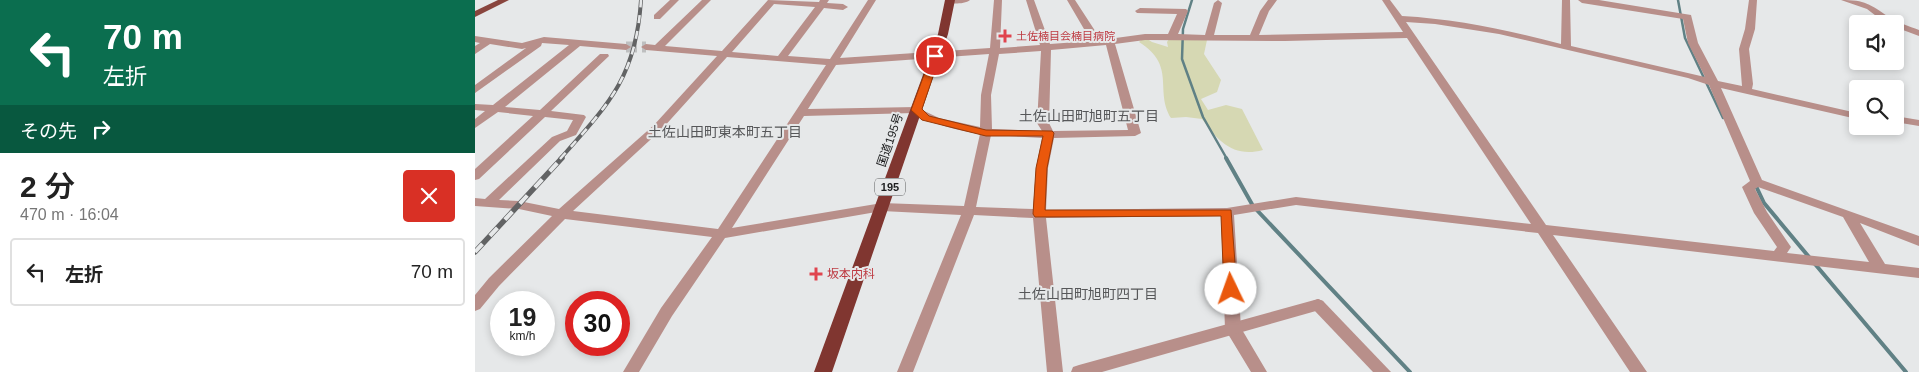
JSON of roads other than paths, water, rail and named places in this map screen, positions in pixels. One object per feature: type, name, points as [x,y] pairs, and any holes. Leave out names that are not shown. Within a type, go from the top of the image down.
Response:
[{"type":"highway","name":"国道195号","points":[[823,372],[883,208],[943,34],[950,1]]},
{"type":"main road","points":[[475,14],[505,0]]},
{"type":"street","points":[[657,16],[675,0]]},
{"type":"street","points":[[707,0],[651,48],[833,62],[1110,42],[1145,37],[1253,38],[1411,35]]},
{"type":"street","points":[[631,372],[643,348],[677,295],[721,234],[872,0]]},
{"type":"street","points":[[950,1],[966,0]]},
{"type":"street","points":[[905,372],[969,211],[986,133],[986,95],[995,51],[998,0]]},
{"type":"street","points":[[1030,0],[1046,47],[1043,123],[1049,133],[1042,168],[1039,214],[1055,372]]},
{"type":"street","points":[[1071,0],[1097,42]]},
{"type":"street","points":[[1253,38],[1265,11],[1273,0]]},
{"type":"street","points":[[1386,0],[1639,372]]},
{"type":"street","points":[[1566,0],[1566,48]]},
{"type":"street","points":[[1582,0],[1688,17],[1687,26],[1692,41],[1713,83],[1739,148],[1761,213],[1784,247],[1777,257]]},
{"type":"street","points":[[1746,90],[1748,84],[1744,49],[1750,29],[1753,0]]},
{"type":"street","points":[[1845,0],[1870,6],[1887,20],[1919,33]]},
{"type":"street","points":[[475,305],[494,282],[562,214],[658,127],[773,1],[823,3],[843,7]]},
{"type":"street","points":[[781,59],[823,3]]},
{"type":"street","points":[[1214,37],[1218,3]]},
{"type":"street","points":[[1140,11],[1183,11],[1173,36]]},
{"type":"street","points":[[1399,19],[1469,25],[1499,31],[1849,114]]},
{"type":"street","points":[[475,39],[522,46],[544,40],[626,47]]},
{"type":"street","points":[[475,90],[544,40]]},
{"type":"street","points":[[475,51],[487,42]]},
{"type":"street","points":[[799,113],[916,110],[926,118],[986,133],[1135,133],[1110,42]]},
{"type":"street","points":[[475,125],[578,43]]},
{"type":"street","points":[[475,176],[604,56]]},
{"type":"street","points":[[475,107],[580,117],[572,133],[556,139],[479,202]]},
{"type":"street","points":[[1904,120],[1919,123]]},
{"type":"street","points":[[1752,185],[1848,214],[1919,241]]},
{"type":"street","points":[[479,202],[721,234],[883,208],[1039,214],[1227,212],[1295,201],[1919,273]]},
{"type":"street","points":[[1227,212],[1233,329],[1259,372]]},
{"type":"street","points":[[1848,214],[1864,244],[1881,269]]},
{"type":"street","points":[[1079,372],[1318,305],[1383,372]]},
{"type":"waterway","points":[[1192,0],[1183,29],[1182,59],[1203,117],[1227,159]]},
{"type":"waterway","points":[[1678,0],[1685,38],[1723,118]]},
{"type":"waterway","points":[[1226,158],[1253,206],[1410,372]]},
{"type":"waterway","points":[[1755,184],[1764,203],[1809,257]]},
{"type":"waterway","points":[[1815,264],[1906,372]]},
{"type":"tunnel","points":[[626,47],[646,47]]},
{"type":"railway","points":[[560,159],[593,122],[617,88],[633,50],[641,0]]},
{"type":"railway","points":[[475,252],[562,158]]},
{"type":"place","name":"土佐楠目会楠目病院","points":[[1005,36]]},
{"type":"place","name":"坂本内科","points":[[816,274]]},
{"type":"district","name":"土佐山田町旭町五丁目","points":[[1089,116]]},
{"type":"district","name":"土佐山田町東本町五丁目","points":[[725,132]]},
{"type":"district","name":"土佐山田町旭町四丁目","points":[[1088,294]]}]
